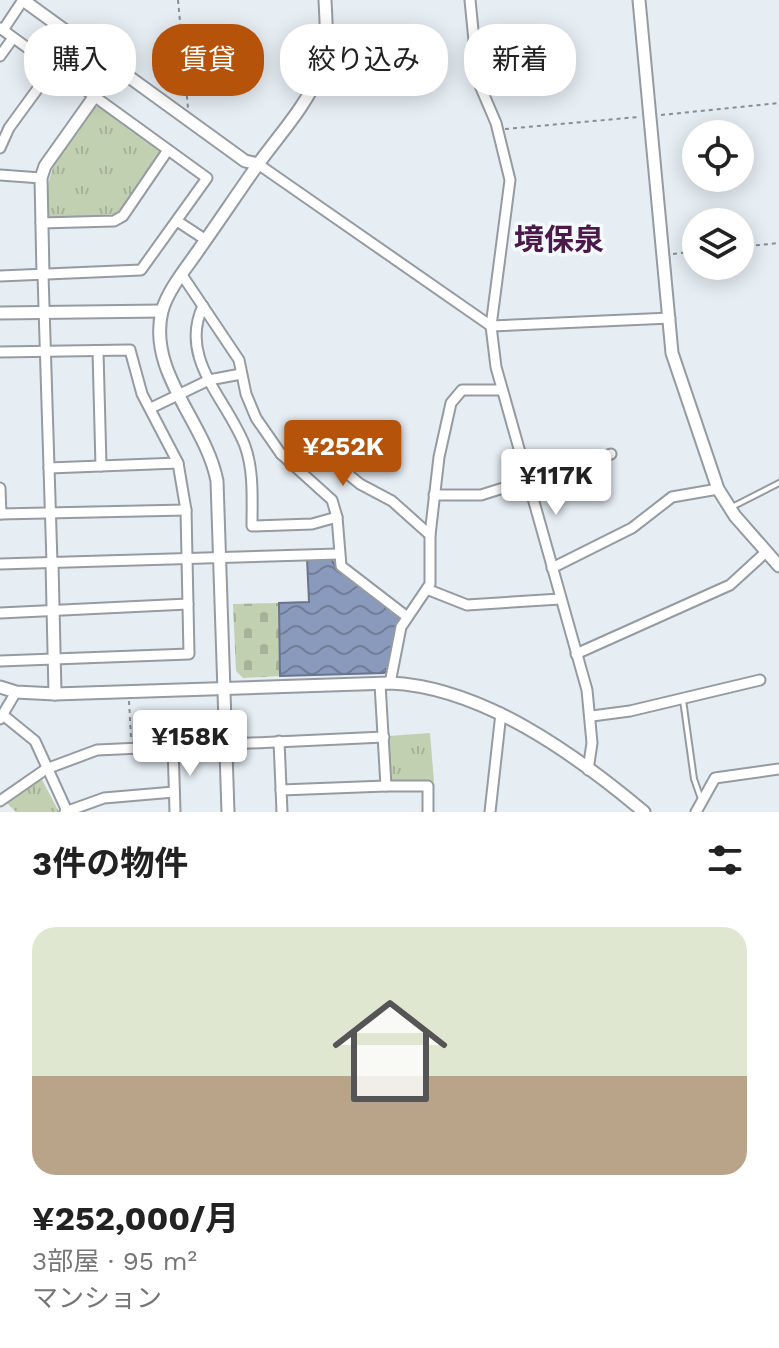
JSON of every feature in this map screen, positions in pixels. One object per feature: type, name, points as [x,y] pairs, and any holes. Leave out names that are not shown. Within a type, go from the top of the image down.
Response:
[{"type":"street","points":[[24,47],[1,29],[23,0],[56,24]]},
{"type":"street","points":[[228,812],[220,557],[212,456],[166,371],[162,353],[162,311],[182,275],[304,102],[321,70],[327,32],[325,0]]},
{"type":"street","points":[[470,0],[478,81],[499,131],[510,180],[491,326],[501,390],[592,716],[588,770]]},
{"type":"street","points":[[639,0],[672,353],[718,489],[730,508],[778,564]]},
{"type":"street","points":[[0,56],[13,38]]},
{"type":"street","points":[[136,82],[245,161],[258,164],[491,326],[670,318]]},
{"type":"street","points":[[0,148],[9,128],[32,96]]},
{"type":"street","points":[[0,276],[43,275],[141,270],[207,178],[94,97],[45,166],[41,178],[41,223],[43,275],[45,313],[55,694]]},
{"type":"street","points":[[41,223],[114,221],[123,216],[168,150]]},
{"type":"street","points":[[0,175],[41,178]]},
{"type":"street","points":[[177,221],[206,240]]},
{"type":"street","points":[[182,275],[239,360],[256,418],[281,454],[332,500],[337,517],[341,566],[406,616]]},
{"type":"street","points":[[203,306],[196,322],[194,343],[209,380],[245,447],[250,469],[252,526],[312,524],[337,517]]},
{"type":"street","points":[[0,313],[162,311]]},
{"type":"street","points":[[0,352],[130,350],[142,394],[178,463],[186,510],[189,654],[0,661]]},
{"type":"street","points":[[98,351],[101,466]]},
{"type":"street","points":[[151,408],[209,380],[241,374]]},
{"type":"street","points":[[386,786],[385,683],[406,616],[429,590],[434,495],[451,403],[462,390],[501,390]]},
{"type":"street","points":[[281,454],[337,465],[360,484],[392,501],[430,535]]},
{"type":"street","points":[[434,495],[481,495],[611,454]]},
{"type":"street","points":[[49,468],[178,463]]},
{"type":"street","points":[[0,488],[0,514],[186,510]]},
{"type":"street","points":[[552,568],[632,528],[672,497],[718,489]]},
{"type":"street","points":[[576,654],[730,585],[766,552]]},
{"type":"street","points":[[0,564],[338,554]]},
{"type":"street","points":[[429,590],[467,605],[560,599]]},
{"type":"street","points":[[0,613],[188,604]]},
{"type":"street","points":[[592,716],[683,700],[760,680]]},
{"type":"street","points":[[0,687],[16,692],[55,694],[385,683],[438,689],[501,713],[588,770],[644,812]]},
{"type":"street","points":[[16,692],[2,717],[35,741],[66,811],[104,798],[174,792]]},
{"type":"street","points":[[490,812],[501,713]]},
{"type":"street","points":[[0,801],[46,769],[97,750],[131,746],[384,737]]},
{"type":"street","points":[[279,741],[282,812]]},
{"type":"street","points":[[173,745],[175,812]]},
{"type":"street","points":[[696,812],[711,782],[721,776],[779,769]]},
{"type":"street","points":[[281,790],[428,786],[428,812]]},
{"type":"lane","points":[[730,508],[779,483]]},
{"type":"lane","points":[[683,700],[694,779],[702,800]]},
{"type":"path","points":[[178,0],[189,121]]},
{"type":"path","points":[[499,131],[779,103]]},
{"type":"path","points":[[754,246],[779,243]]},
{"type":"path","points":[[664,254],[682,252]]},
{"type":"path","points":[[129,691],[131,746]]},
{"type":"green space","points":[[101,106],[159,149],[160,155],[118,214],[51,218],[47,215],[47,197],[58,157],[92,108]]},
{"type":"green space","points":[[279,603],[280,676],[243,678],[236,671],[233,604]]},
{"type":"green space","points":[[430,733],[434,782],[394,783],[390,779],[389,736]]},
{"type":"green space","points":[[40,776],[59,812],[16,812],[5,801]]},
{"type":"water","points":[[307,558],[331,558],[336,568],[397,614],[400,619],[389,669],[384,673],[280,676],[279,603],[309,602]]},
{"type":"district","name":"境保泉","points":[[559,240]]}]
